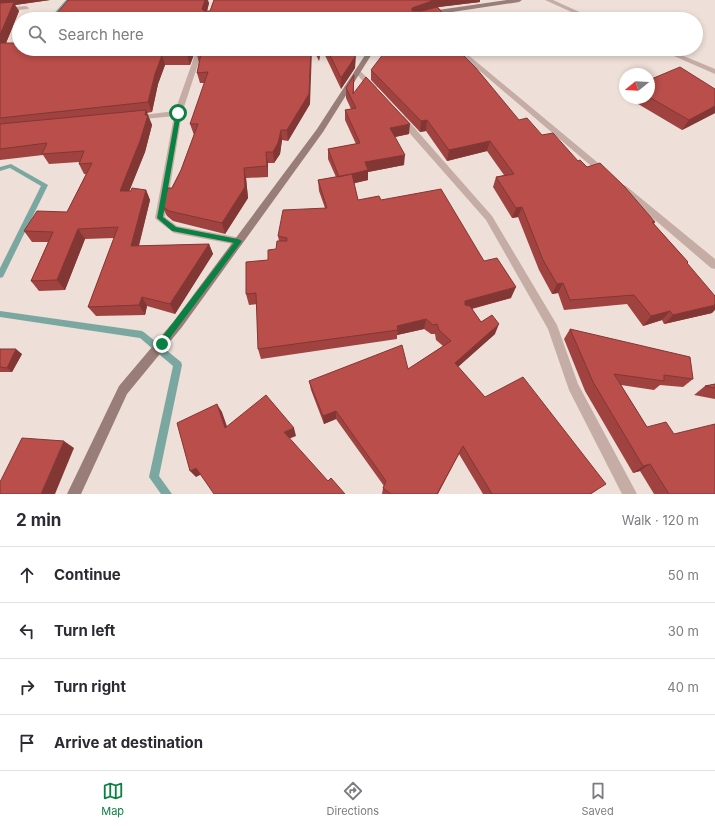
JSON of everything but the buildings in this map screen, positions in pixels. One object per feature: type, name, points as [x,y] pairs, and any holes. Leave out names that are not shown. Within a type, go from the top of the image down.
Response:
[{"type":"street","points":[[438,12],[519,0]]},
{"type":"street","points":[[548,0],[576,12]]},
{"type":"street","points":[[0,10],[26,8]]},
{"type":"street","points":[[198,56],[178,113],[160,218],[174,229],[238,241]]},
{"type":"street","points":[[74,494],[123,390],[162,344],[320,130],[367,56]]},
{"type":"street","points":[[465,56],[715,265]]},
{"type":"street","points":[[677,56],[715,72]]},
{"type":"street","points":[[357,71],[382,97]]},
{"type":"street","points":[[391,108],[489,218],[553,328],[573,386],[630,494]]},
{"type":"street","points":[[124,119],[178,113]]},
{"type":"waterway","points":[[57,12],[68,0]]},
{"type":"waterway","points":[[0,169],[11,166],[45,185],[0,275]]},
{"type":"waterway","points":[[0,314],[142,335],[178,365],[154,477],[167,494]]},
{"type":"route","points":[[162,344],[238,241],[174,229],[160,218],[178,113]]}]
